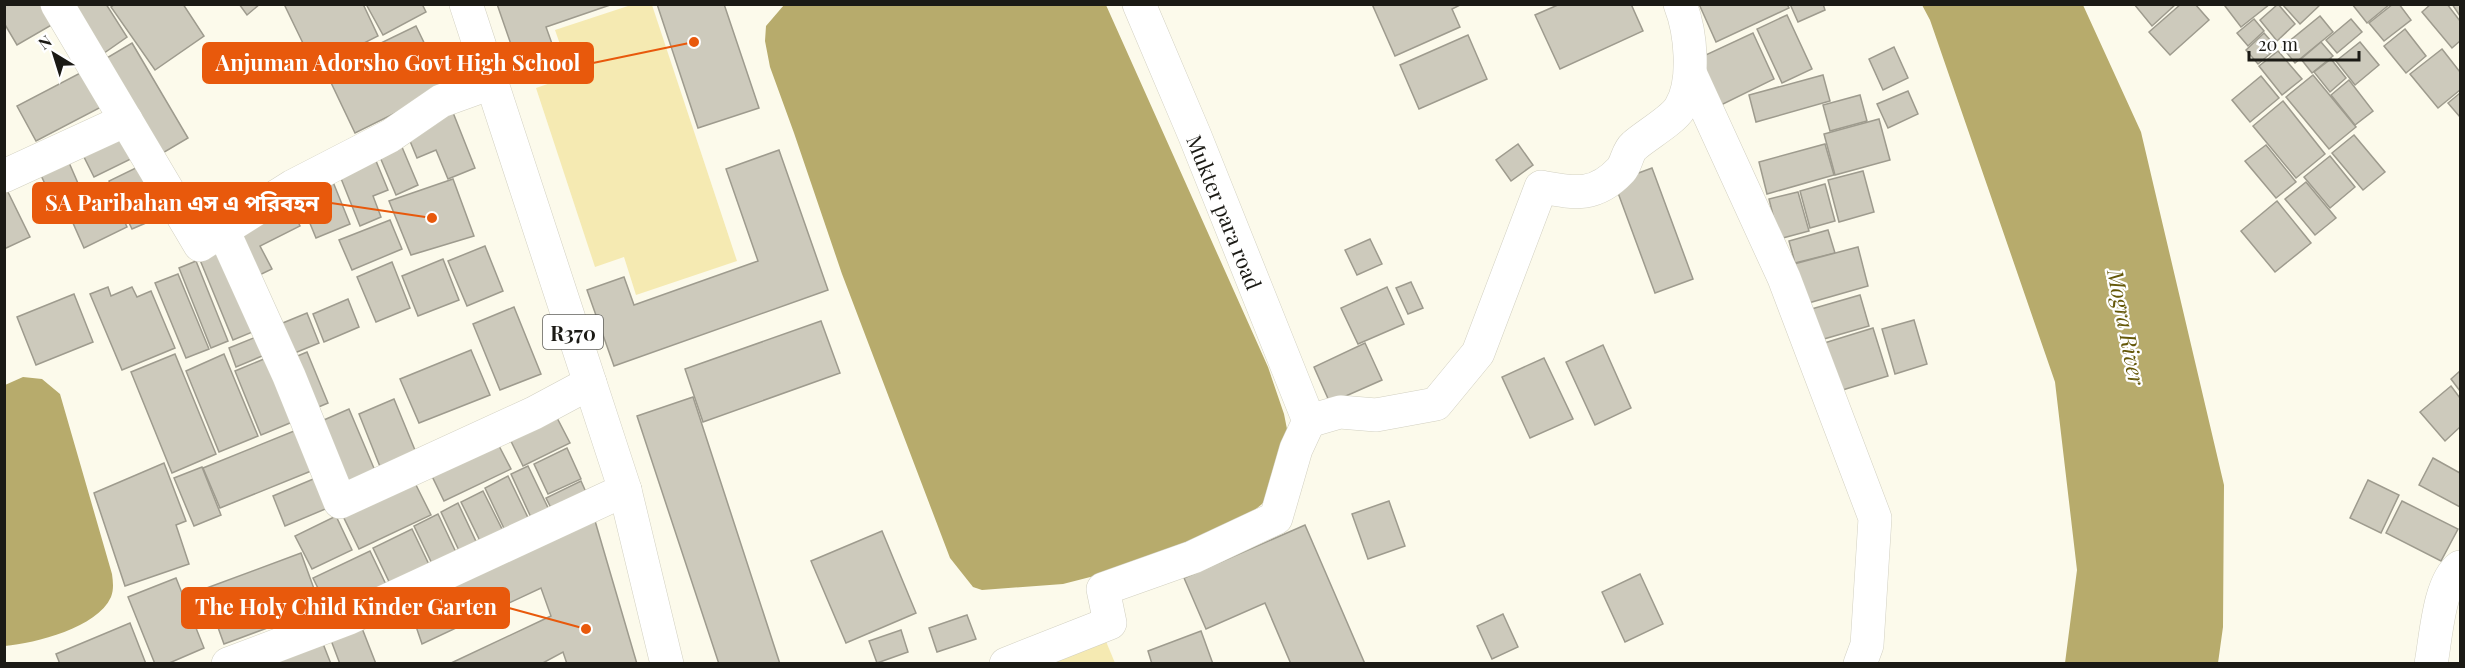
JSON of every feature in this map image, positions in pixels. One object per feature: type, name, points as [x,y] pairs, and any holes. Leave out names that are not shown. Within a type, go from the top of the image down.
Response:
[{"type":"street","points":[[57,4],[200,245],[293,186],[390,136],[441,101],[491,82]]},
{"type":"street","name":"R370","points":[[466,4],[625,490],[667,663]]},
{"type":"street","name":"Mukter para road","points":[[1139,4],[1195,136],[1309,421]]},
{"type":"street","points":[[1680,4],[1687,36],[1691,75],[1784,278],[1875,518],[1867,645],[1860,663]]},
{"type":"street","points":[[1006,663],[1110,623],[1103,589],[1193,557],[1276,518],[1296,449],[1309,421],[1340,412],[1377,415],[1436,404],[1478,354],[1541,187],[1573,193],[1594,191],[1622,169],[1631,148],[1680,109],[1691,75]]},
{"type":"street","points":[[4,176],[126,120]]},
{"type":"street","points":[[223,230],[289,376],[340,502],[534,413],[590,383]]},
{"type":"street","points":[[228,663],[349,618],[625,490]]},
{"type":"street","points":[[2431,663],[2446,585],[2460,567]]},
{"type":"shaded area","points":[[631,5],[652,5],[737,261],[636,295],[624,257],[595,267],[536,88],[571,76],[555,30]]},
{"type":"shaded area","points":[[1105,639],[1115,663],[1044,664]]},
{"type":"water","points":[[784,5],[1106,5],[1268,367],[1284,414],[1289,439],[1280,478],[1262,504],[1238,524],[1176,555],[1063,584],[982,590],[973,587],[950,558],[842,274],[770,67],[765,41],[766,26]]},
{"type":"water","name":"Mogra River","points":[[1922,5],[2083,5],[2141,132],[2224,485],[2223,627],[2218,663],[2065,663],[2077,570],[2055,382],[1930,20]]},
{"type":"water","points":[[23,377],[42,379],[60,394],[112,574],[113,588],[111,597],[104,608],[79,625],[48,637],[5,646],[5,385]]},
{"type":"building","points":[[4,4],[44,4],[55,23],[17,45],[4,23]]},
{"type":"building","points":[[61,4],[106,4],[127,37],[97,58]]},
{"type":"building","points":[[115,4],[183,4],[204,36],[155,70],[111,7]]},
{"type":"building","points":[[239,4],[260,4],[247,15]]},
{"type":"building","points":[[284,4],[363,4],[378,36],[315,68]]},
{"type":"building","points":[[366,4],[422,4],[426,12],[383,35]]},
{"type":"building","points":[[497,4],[613,4],[546,27],[560,66],[523,79]]},
{"type":"building","points":[[657,4],[724,4],[759,108],[698,128]]},
{"type":"building","points":[[1372,4],[1462,4],[1452,9],[1460,27],[1395,56]]},
{"type":"building","points":[[1560,4],[1631,4],[1643,31],[1560,69],[1535,15]]},
{"type":"building","points":[[1699,4],[1787,4],[1789,8],[1716,42]]},
{"type":"building","points":[[1790,4],[1823,4],[1825,10],[1798,22]]},
{"type":"building","points":[[2134,4],[2176,4],[2152,26]]},
{"type":"building","points":[[2181,4],[2195,4],[2209,20],[2170,55],[2149,32]]},
{"type":"building","points":[[2227,4],[2270,4],[2241,27],[2225,6]]},
{"type":"building","points":[[2278,4],[2295,24],[2277,41],[2260,20]]},
{"type":"building","points":[[2282,4],[2321,4],[2300,24]]},
{"type":"building","points":[[2352,4],[2390,4],[2367,23]]},
{"type":"building","points":[[2393,4],[2399,4],[2411,20],[2384,41],[2369,23]]},
{"type":"building","points":[[2431,4],[2447,4],[2460,21],[2460,41],[2452,48],[2422,12]]},
{"type":"building","points":[[2452,4],[2460,4],[2460,16]]},
{"type":"building","points":[[1787,15],[1812,69],[1782,83],[1757,29]]},
{"type":"building","points":[[2320,16],[2333,32],[2295,63],[2282,47]]},
{"type":"building","points":[[2254,19],[2264,31],[2248,46],[2237,33]]},
{"type":"building","points":[[2351,19],[2362,32],[2337,53],[2326,40]]},
{"type":"building","points":[[416,26],[446,88],[355,133],[325,70]]},
{"type":"building","points":[[2405,29],[2426,56],[2406,73],[2384,46]]},
{"type":"building","points":[[1753,33],[1774,79],[1719,106],[1697,59]]},
{"type":"building","points":[[2264,33],[2277,48],[2258,64],[2246,50]]},
{"type":"building","points":[[1468,35],[1487,79],[1419,109],[1400,65]]},
{"type":"building","points":[[2321,42],[2333,56],[2312,73],[2301,59]]},
{"type":"building","points":[[2360,42],[2379,65],[2355,85],[2336,61]]},
{"type":"building","points":[[132,43],[188,138],[156,157],[100,62]]},
{"type":"building","points":[[1894,47],[1908,78],[1883,90],[1869,59]]},
{"type":"building","points":[[2442,49],[2460,72],[2460,90],[2438,108],[2410,74]]},
{"type":"building","points":[[2278,51],[2302,79],[2282,95],[2259,66]]},
{"type":"building","points":[[2331,59],[2346,78],[2330,92],[2314,72]]},
{"type":"building","points":[[86,70],[105,105],[36,141],[17,106]]},
{"type":"building","points":[[1823,75],[1830,101],[1756,122],[1749,95]]},
{"type":"building","points":[[2313,75],[2356,127],[2329,149],[2286,97]]},
{"type":"building","points":[[2261,76],[2279,98],[2250,122],[2232,100]]},
{"type":"building","points":[[2349,80],[2373,111],[2355,125],[2331,95]]},
{"type":"building","points":[[1908,91],[1918,114],[1888,128],[1877,104]]},
{"type":"building","points":[[2460,93],[2460,117],[2448,103]]},
{"type":"building","points":[[1860,95],[1867,121],[1830,131],[1823,105]]},
{"type":"building","points":[[2283,101],[2325,154],[2296,178],[2253,126]]},
{"type":"building","points":[[452,110],[475,168],[448,179],[436,150],[417,158],[405,129]]},
{"type":"building","points":[[1879,119],[1890,160],[1835,175],[1824,134]]},
{"type":"building","points":[[127,126],[141,154],[94,177],[80,149]]},
{"type":"building","points":[[2354,135],[2385,172],[2363,190],[2332,153]]},
{"type":"building","points":[[399,140],[418,185],[396,195],[377,150]]},
{"type":"building","points":[[1518,144],[1533,165],[1511,181],[1496,160]]},
{"type":"building","points":[[1825,144],[1834,175],[1767,194],[1759,162]]},
{"type":"building","points":[[2266,145],[2296,182],[2276,198],[2245,161]]},
{"type":"building","points":[[779,150],[828,290],[614,366],[587,290],[624,277],[634,305],[758,261],[726,169]]},
{"type":"building","points":[[2330,156],[2355,187],[2330,208],[2304,177]]},
{"type":"building","points":[[67,158],[80,188],[53,201],[39,171]]},
{"type":"building","points":[[376,161],[388,190],[373,196],[381,217],[360,226],[340,176]]},
{"type":"building","points":[[146,163],[169,213],[132,229],[109,181]]},
{"type":"building","points":[[1652,168],[1693,279],[1655,293],[1614,182]]},
{"type":"building","points":[[1863,171],[1874,212],[1839,222],[1828,180]]},
{"type":"building","points":[[331,177],[350,224],[316,238],[297,192]]},
{"type":"building","points":[[453,179],[474,236],[411,255],[389,201]]},
{"type":"building","points":[[2306,182],[2336,218],[2315,235],[2285,199]]},
{"type":"building","points":[[4,184],[30,237],[4,249]]},
{"type":"building","points":[[1825,184],[1835,221],[1810,228],[1800,191]]},
{"type":"building","points":[[1798,192],[1809,231],[1779,239],[1769,199]]},
{"type":"building","points":[[112,194],[127,227],[84,248],[69,214]]},
{"type":"building","points":[[2277,201],[2311,243],[2275,272],[2241,231]]},
{"type":"building","points":[[289,202],[300,226],[260,246],[272,269],[251,279],[228,232]]},
{"type":"building","points":[[390,220],[402,249],[352,270],[339,240]]},
{"type":"building","points":[[1828,230],[1835,253],[1795,263],[1789,241]]},
{"type":"building","points":[[1370,239],[1382,264],[1357,275],[1345,250]]},
{"type":"building","points":[[485,246],[503,291],[467,306],[448,261]]},
{"type":"building","points":[[1858,247],[1868,286],[1805,304],[1794,264]]},
{"type":"building","points":[[229,248],[262,328],[233,340],[200,260]]},
{"type":"building","points":[[443,259],[459,300],[418,316],[402,276]]},
{"type":"building","points":[[196,261],[228,341],[211,348],[179,268]]},
{"type":"building","points":[[392,262],[410,308],[376,322],[357,277]]},
{"type":"building","points":[[178,274],[209,349],[186,358],[155,283]]},
{"type":"building","points":[[1411,282],[1423,308],[1408,314],[1396,288]]},
{"type":"building","points":[[108,287],[111,296],[132,287],[137,297],[151,291],[175,348],[122,370],[90,294]]},
{"type":"building","points":[[1387,287],[1404,324],[1358,344],[1341,308]]},
{"type":"building","points":[[74,294],[93,342],[36,365],[17,317]]},
{"type":"building","points":[[1860,295],[1869,326],[1817,341],[1808,310]]},
{"type":"building","points":[[348,299],[359,327],[324,342],[313,314]]},
{"type":"building","points":[[514,307],[541,374],[500,390],[473,324]]},
{"type":"building","points":[[307,313],[319,343],[285,357],[273,327]]},
{"type":"building","points":[[1914,320],[1927,364],[1895,374],[1882,329]]},
{"type":"building","points":[[821,321],[840,373],[703,422],[685,369]]},
{"type":"building","points":[[1873,328],[1888,376],[1836,392],[1821,344]]},
{"type":"building","points":[[266,333],[274,351],[236,367],[229,348]]},
{"type":"building","points":[[1365,343],[1382,380],[1330,403],[1314,367]]},
{"type":"building","points":[[1603,345],[1631,408],[1595,425],[1566,362]]},
{"type":"building","points":[[471,350],[490,395],[419,423],[400,379]]},
{"type":"building","points":[[307,352],[328,403],[309,411],[288,360]]},
{"type":"building","points":[[175,354],[216,454],[172,473],[131,372]]},
{"type":"building","points":[[224,354],[258,436],[219,452],[186,371]]},
{"type":"building","points":[[276,354],[302,418],[261,435],[235,371]]},
{"type":"building","points":[[1544,358],[1573,419],[1530,438],[1502,377]]},
{"type":"building","points":[[2460,371],[2460,391],[2451,379]]},
{"type":"building","points":[[2451,386],[2460,398],[2460,427],[2445,441],[2420,412]]},
{"type":"building","points":[[693,397],[780,664],[719,664],[637,416]]},
{"type":"building","points":[[394,399],[417,455],[381,469],[359,414]]},
{"type":"building","points":[[349,409],[376,473],[343,487],[317,423]]},
{"type":"building","points":[[554,412],[570,443],[523,466],[508,435]]},
{"type":"building","points":[[299,429],[316,469],[220,508],[203,468]]},
{"type":"building","points":[[496,440],[511,469],[444,501],[430,472]]},
{"type":"building","points":[[567,448],[581,479],[548,494],[534,464]]},
{"type":"building","points":[[2433,458],[2460,473],[2460,507],[2419,485]]},
{"type":"building","points":[[164,463],[186,521],[176,525],[189,564],[125,586],[94,493]]},
{"type":"building","points":[[528,466],[552,516],[534,524],[511,474]]},
{"type":"building","points":[[202,467],[221,515],[194,526],[174,478]]},
{"type":"building","points":[[508,476],[532,526],[508,537],[485,488]]},
{"type":"building","points":[[318,477],[330,507],[285,526],[273,496]]},
{"type":"building","points":[[412,477],[431,515],[359,549],[341,512]]},
{"type":"building","points":[[2368,480],[2399,495],[2381,533],[2350,518]]},
{"type":"building","points":[[581,481],[589,499],[555,516],[546,498]]},
{"type":"building","points":[[483,491],[506,537],[484,549],[461,502]]},
{"type":"building","points":[[1389,501],[1405,546],[1368,559],[1352,514]]},
{"type":"building","points":[[2402,501],[2458,529],[2441,561],[2386,533]]},
{"type":"building","points":[[458,503],[480,550],[463,559],[441,512]]},
{"type":"building","points":[[438,514],[460,561],[436,572],[414,526]]},
{"type":"building","points":[[593,514],[637,664],[567,664],[563,652],[541,664],[449,664],[551,616],[541,588],[422,644],[408,603]]},
{"type":"building","points":[[336,516],[352,550],[312,569],[295,536]]},
{"type":"building","points":[[1305,525],[1365,664],[1291,664],[1265,603],[1206,629],[1184,578]]},
{"type":"building","points":[[412,529],[433,573],[394,592],[373,548]]},
{"type":"building","points":[[882,531],[916,613],[846,643],[811,561]]},
{"type":"building","points":[[370,551],[390,593],[334,621],[313,578]]},
{"type":"building","points":[[301,553],[321,608],[224,644],[204,589]]},
{"type":"building","points":[[1640,574],[1663,624],[1625,642],[1602,592]]},
{"type":"building","points":[[176,578],[204,648],[167,664],[155,664],[128,597]]},
{"type":"building","points":[[1503,614],[1518,647],[1492,659],[1477,626]]},
{"type":"building","points":[[967,615],[976,639],[937,652],[929,628]]},
{"type":"building","points":[[130,623],[146,664],[60,664],[56,654]]},
{"type":"building","points":[[360,623],[376,664],[340,664],[329,635]]},
{"type":"building","points":[[901,630],[908,652],[877,663],[869,641]]},
{"type":"building","points":[[1201,631],[1213,664],[1152,664],[1148,651]]},
{"type":"building","points":[[320,636],[331,664],[271,664]]},
{"type":"place","name":"Anjuman Adorsho Govt High School","points":[[694,42]]},
{"type":"place","name":"SA Paribahan এস এ পরিবহন","points":[[432,218]]},
{"type":"place","name":"The Holy Child Kinder Garten","points":[[586,629]]}]
